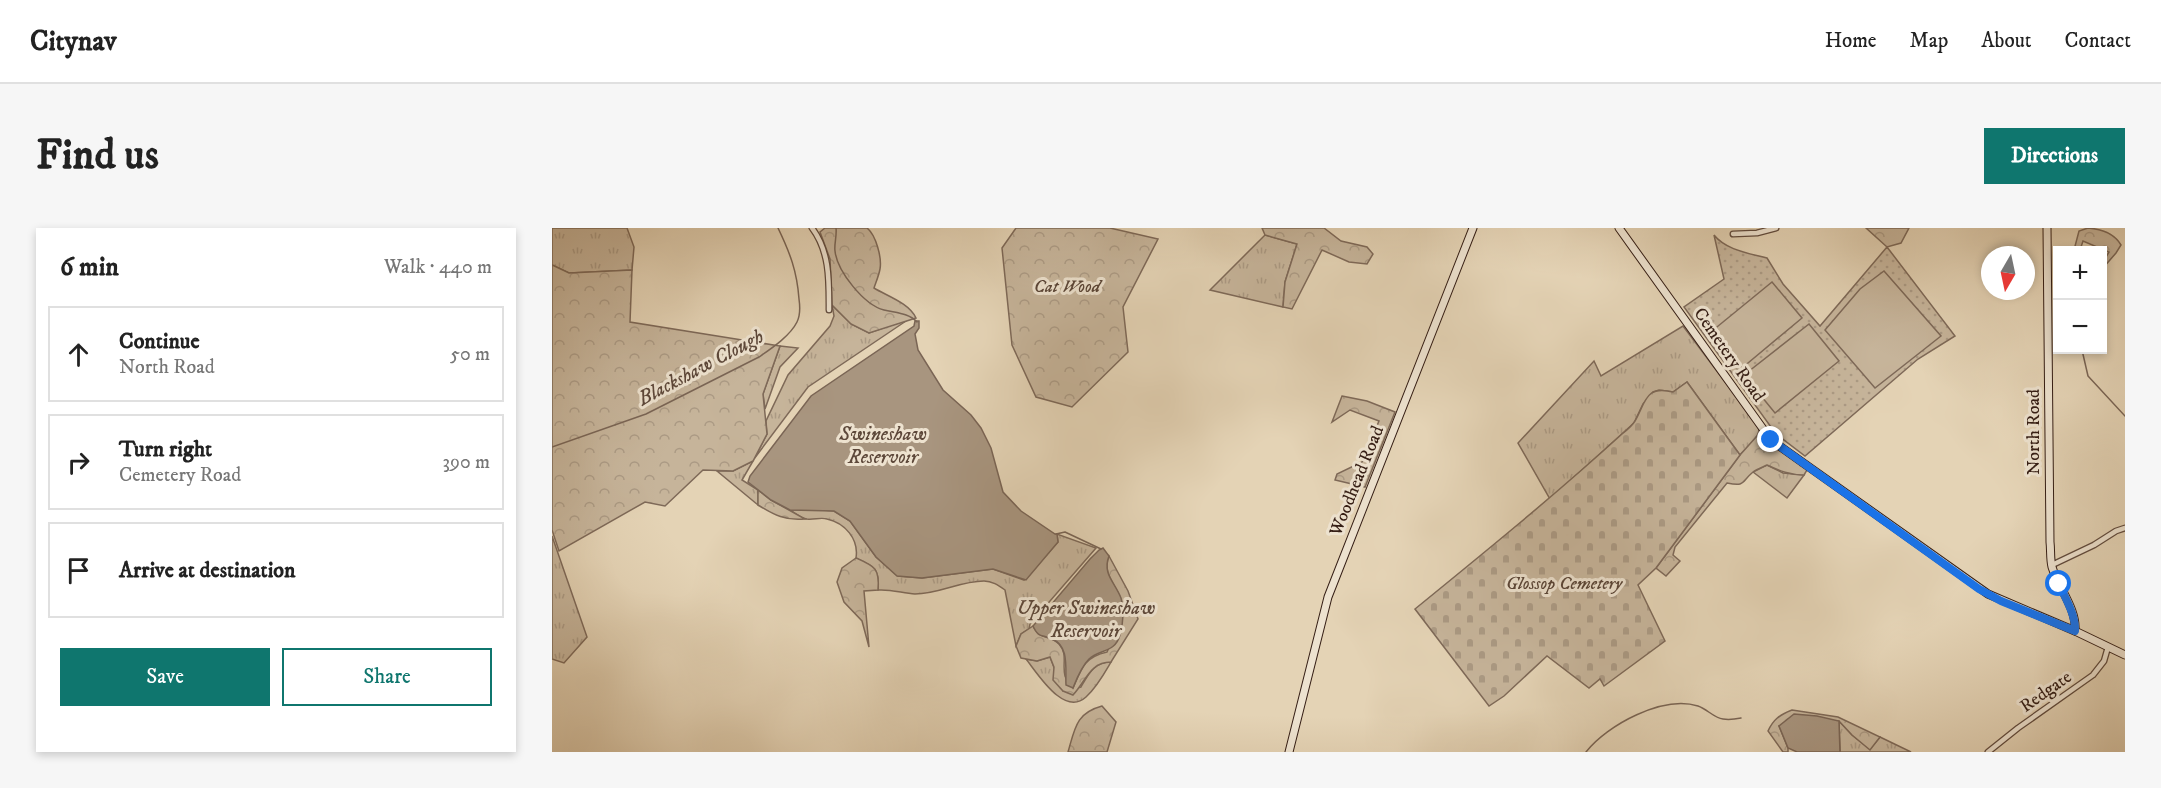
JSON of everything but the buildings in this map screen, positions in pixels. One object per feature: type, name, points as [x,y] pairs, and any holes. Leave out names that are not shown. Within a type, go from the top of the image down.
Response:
[{"type":"street","points":[[812,228],[824,251],[828,272],[829,310]]},
{"type":"street","name":"Woodhead Road","points":[[1289,752],[1328,597],[1473,228]]},
{"type":"street","name":"Cemetery Road","points":[[1619,228],[1771,440],[1979,589],[2001,601],[2075,631],[2125,655]]},
{"type":"street","points":[[1732,234],[1756,233],[1776,228]]},
{"type":"street","name":"North Road","points":[[2047,228],[2050,366],[2048,418],[2052,565],[2076,624],[2075,631]]},
{"type":"street","points":[[2052,565],[2125,528]]},
{"type":"street","name":"Redgate","points":[[1988,752],[2093,675],[2104,661],[2108,647]]},
{"type":"green space","points":[[552,228],[627,228],[634,247],[632,270],[569,273],[552,265]]},
{"type":"green space","points":[[825,228],[867,228],[876,241],[880,259],[880,271],[874,288],[903,304],[916,318],[869,333],[851,324],[832,305],[830,259],[820,232]]},
{"type":"green space","name":"Cat Wood","points":[[1016,228],[1110,228],[1158,239],[1123,307],[1128,352],[1072,407],[1036,397],[1012,345],[1002,248]]},
{"type":"green space","points":[[1262,228],[1324,228],[1341,241],[1367,247],[1373,254],[1367,264],[1349,262],[1322,250],[1292,309],[1283,307],[1285,282],[1297,244],[1265,235]]},
{"type":"green space","points":[[1866,228],[1909,228],[1901,243],[1887,247]]},
{"type":"green space","points":[[2088,228],[2107,232],[2121,245],[2107,263],[2109,252],[2107,246],[2095,246],[2083,241],[2081,246],[2075,246],[2079,231]]},
{"type":"green space","points":[[1265,235],[1297,244],[1285,282],[1283,307],[1210,290]]},
{"type":"green space","points":[[1714,235],[1731,248],[1767,258],[1783,284],[1820,326],[1887,247],[1955,336],[1918,359],[1805,456],[1776,434],[1684,307],[1724,279]]},
{"type":"green space","points":[[552,265],[569,273],[632,270],[630,322],[780,346],[763,394],[767,434],[753,461],[733,471],[703,470],[665,506],[645,502],[559,551],[552,530]]},
{"type":"green space","points":[[1884,271],[1941,336],[1875,388],[1825,330],[1860,289]]},
{"type":"green space","points":[[1772,282],[1802,318],[1742,368],[1712,331]]},
{"type":"green space","points":[[832,305],[851,324],[869,333],[909,319],[808,387],[754,459],[767,434],[766,421],[788,375],[830,326],[834,316]]},
{"type":"green space","points":[[1809,324],[1839,361],[1775,413],[1744,375]]},
{"type":"green space","points":[[1683,326],[1759,427],[1755,439],[1740,455],[1687,382],[1673,392],[1659,390],[1653,392],[1643,404],[1634,423],[1550,499],[1518,443],[1594,361],[1601,376]]},
{"type":"green space","points":[[780,346],[798,348],[780,367],[765,409],[763,394]]},
{"type":"green space","name":"Glossop Cemetery","points":[[1687,382],[1740,455],[1656,568],[1638,585],[1665,641],[1604,686],[1600,679],[1589,688],[1547,656],[1504,696],[1489,706],[1415,609],[1494,545],[1629,428],[1652,393],[1664,390],[1673,392]]},
{"type":"green space","points":[[1342,396],[1367,401],[1395,412],[1365,487],[1335,480],[1337,474],[1362,462],[1379,421],[1350,410],[1332,422]]},
{"type":"green space","points":[[1757,436],[1807,470],[1804,475],[1785,472],[1767,465],[1753,472],[1743,483],[1727,483],[1675,547],[1673,555],[1680,561],[1666,576],[1656,568],[1740,455]]},
{"type":"green space","points":[[753,461],[742,480],[758,490],[758,505],[717,471],[733,471]]},
{"type":"green space","points":[[1767,465],[1783,473],[1804,475],[1787,498],[1753,472]]},
{"type":"green space","points":[[758,490],[805,519],[792,519],[769,512],[758,505]]},
{"type":"green space","points":[[790,510],[834,511],[850,521],[876,557],[898,576],[922,578],[993,569],[1024,580],[1058,542],[1057,534],[1096,548],[1030,624],[1029,629],[1021,634],[1016,646],[1005,590],[1000,586],[984,581],[915,594],[878,590],[877,572],[856,558],[853,538],[845,528],[827,519],[800,517]]},
{"type":"green space","points":[[552,536],[587,637],[564,663],[552,659]]},
{"type":"green space","points":[[1109,556],[1128,591],[1138,619],[1111,662],[1098,665],[1093,669],[1073,695],[1063,691],[1053,680],[1054,667],[1050,657],[1037,661],[1021,658],[1016,646],[1021,634],[1033,626],[1042,636],[1056,641],[1064,655],[1065,676],[1073,688],[1085,664],[1094,657],[1107,652],[1121,622],[1122,604],[1108,571]]},
{"type":"green space","points":[[856,558],[871,566],[877,572],[878,577],[878,590],[864,591],[869,647],[862,621],[844,602],[837,582],[842,568]]},
{"type":"green space","points":[[1050,657],[1063,691],[1081,687],[1096,666],[1111,662],[1097,685],[1086,697],[1078,702],[1069,702],[1044,683],[1026,659],[1037,661]]},
{"type":"green space","points":[[1102,706],[1116,722],[1107,752],[1068,752],[1075,729],[1082,717]]},
{"type":"green space","points":[[1792,710],[1838,717],[1880,737],[1870,750],[1839,721],[1779,726],[1788,748],[1788,752],[1783,752],[1768,731],[1777,718]]},
{"type":"green space","points":[[1839,721],[1870,749],[1880,737],[1911,752],[1840,752]]},
{"type":"water","name":"Swineshaw Reservoir","points":[[915,321],[919,321],[919,328],[915,334],[918,350],[943,390],[971,415],[981,428],[991,448],[1003,492],[1021,511],[1057,534],[1058,542],[1026,580],[993,569],[922,578],[897,576],[876,557],[850,521],[834,511],[790,510],[771,500],[748,482],[750,476],[811,396],[914,326]]},
{"type":"water","name":"Upper Swineshaw Reservoir","points":[[1103,548],[1109,556],[1108,573],[1122,603],[1121,630],[1115,645],[1086,662],[1073,688],[1066,685],[1062,647],[1058,642],[1039,635],[1033,626],[1090,559]]},
{"type":"water","points":[[1794,714],[1839,721],[1840,752],[1797,752],[1788,748],[1779,726]]},
{"type":"waterway","name":"Blackshaw Clough","points":[[552,447],[646,414],[759,357],[785,337],[797,322],[800,305],[795,271],[778,228]]},
{"type":"waterway","points":[[836,228],[837,259],[853,286],[876,307],[906,315],[917,322]]},
{"type":"waterway","points":[[2083,354],[2088,376],[2125,416]]},
{"type":"waterway","points":[[1056,534],[1065,532],[1101,549]]},
{"type":"waterway","points":[[1586,752],[1607,732],[1621,723],[1637,715],[1669,705],[1698,706],[1723,719],[1741,718]]},
{"type":"route","points":[[1771,440],[1979,589],[2001,601],[2075,631],[2076,624],[2059,584]]}]
